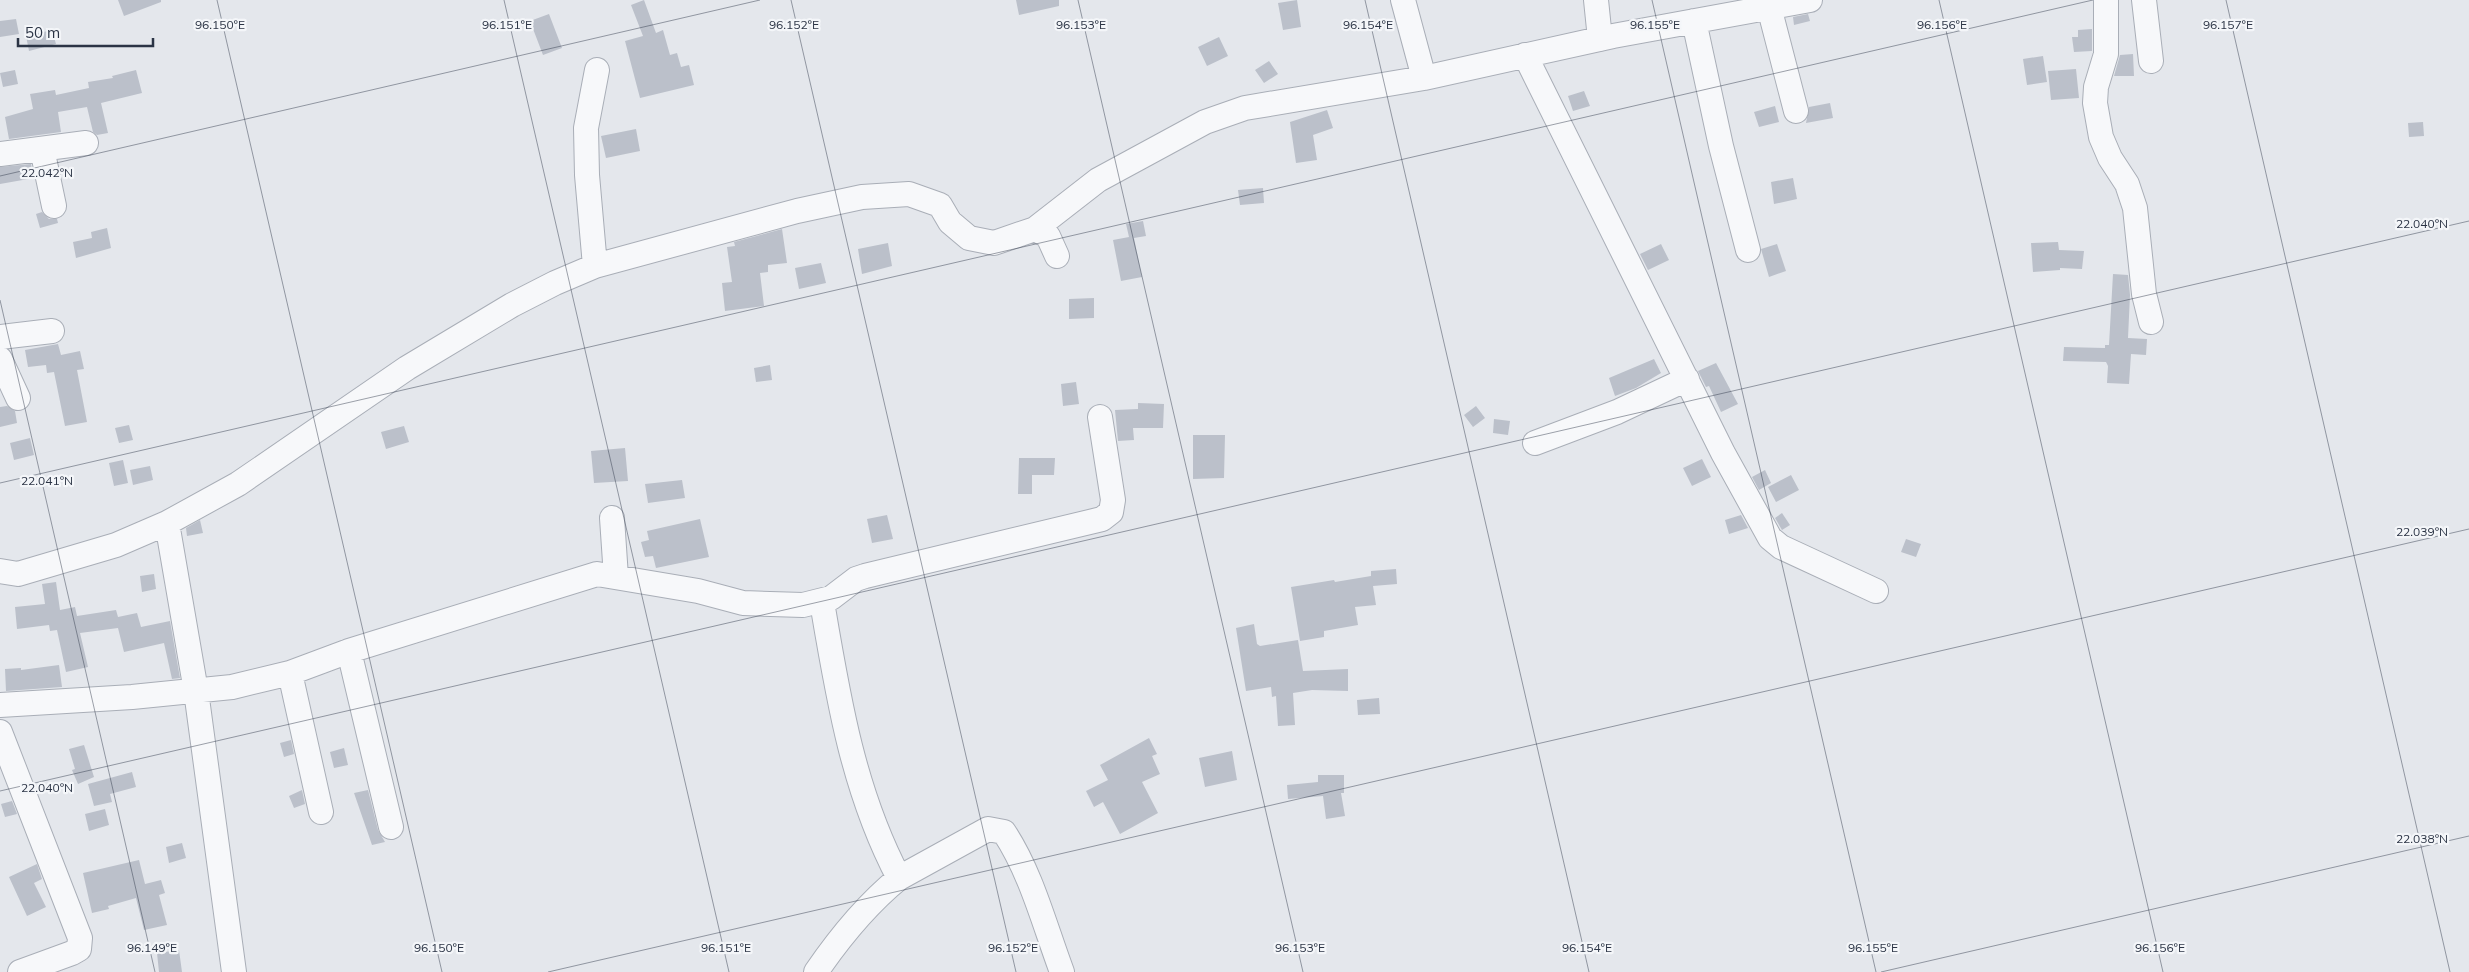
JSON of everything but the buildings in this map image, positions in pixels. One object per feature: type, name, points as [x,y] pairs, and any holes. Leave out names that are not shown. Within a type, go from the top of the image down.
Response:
[{"type":"street","points":[[1403,0],[1424,78]]},
{"type":"street","points":[[1596,0],[1600,39]]},
{"type":"street","points":[[0,580],[0,571],[18,574],[116,545],[167,523],[238,484],[407,368],[496,314],[555,282],[595,266],[692,238],[862,197],[909,194],[940,205],[950,222],[969,238],[994,243],[1035,229],[1098,180],[1222,115],[1245,108],[1424,78],[1600,39],[1810,0]]},
{"type":"street","points":[[2106,0],[2106,54],[2096,87],[2094,103],[2104,144],[2110,158],[2127,184],[2135,208],[2141,270],[2151,322]]},
{"type":"street","points":[[2144,0],[2151,61]]},
{"type":"street","points":[[1769,7],[1796,111]]},
{"type":"street","points":[[1694,21],[1721,146],[1748,250]]},
{"type":"street","points":[[1526,55],[1723,453],[1770,538],[1781,547],[1876,591]]},
{"type":"street","points":[[595,266],[587,175],[586,128],[597,70]]},
{"type":"street","points":[[0,154],[86,143]]},
{"type":"street","points":[[42,149],[54,206]]},
{"type":"street","points":[[1035,229],[1048,236],[1057,256]]},
{"type":"street","points":[[0,338],[52,331]]},
{"type":"street","points":[[0,359],[18,398]]},
{"type":"street","points":[[1535,443],[1617,412],[1687,379]]},
{"type":"street","points":[[0,705],[232,688],[290,673],[350,651],[584,576],[597,574],[698,591],[743,602],[803,605],[822,602],[831,598],[856,579],[865,576],[1102,519],[1111,512],[1113,500],[1100,417]]},
{"type":"street","points":[[612,518],[616,577]]},
{"type":"street","points":[[167,523],[196,691],[234,972]]},
{"type":"street","points":[[822,602],[840,709],[856,771],[872,820],[899,878]]},
{"type":"street","points":[[350,651],[391,827]]},
{"type":"street","points":[[290,673],[321,812]]},
{"type":"street","points":[[0,732],[80,938],[79,949],[72,953],[20,972]]},
{"type":"street","points":[[816,972],[836,943],[872,899],[899,878],[988,829],[1004,832],[1017,853],[1031,883],[1062,972]]}]
